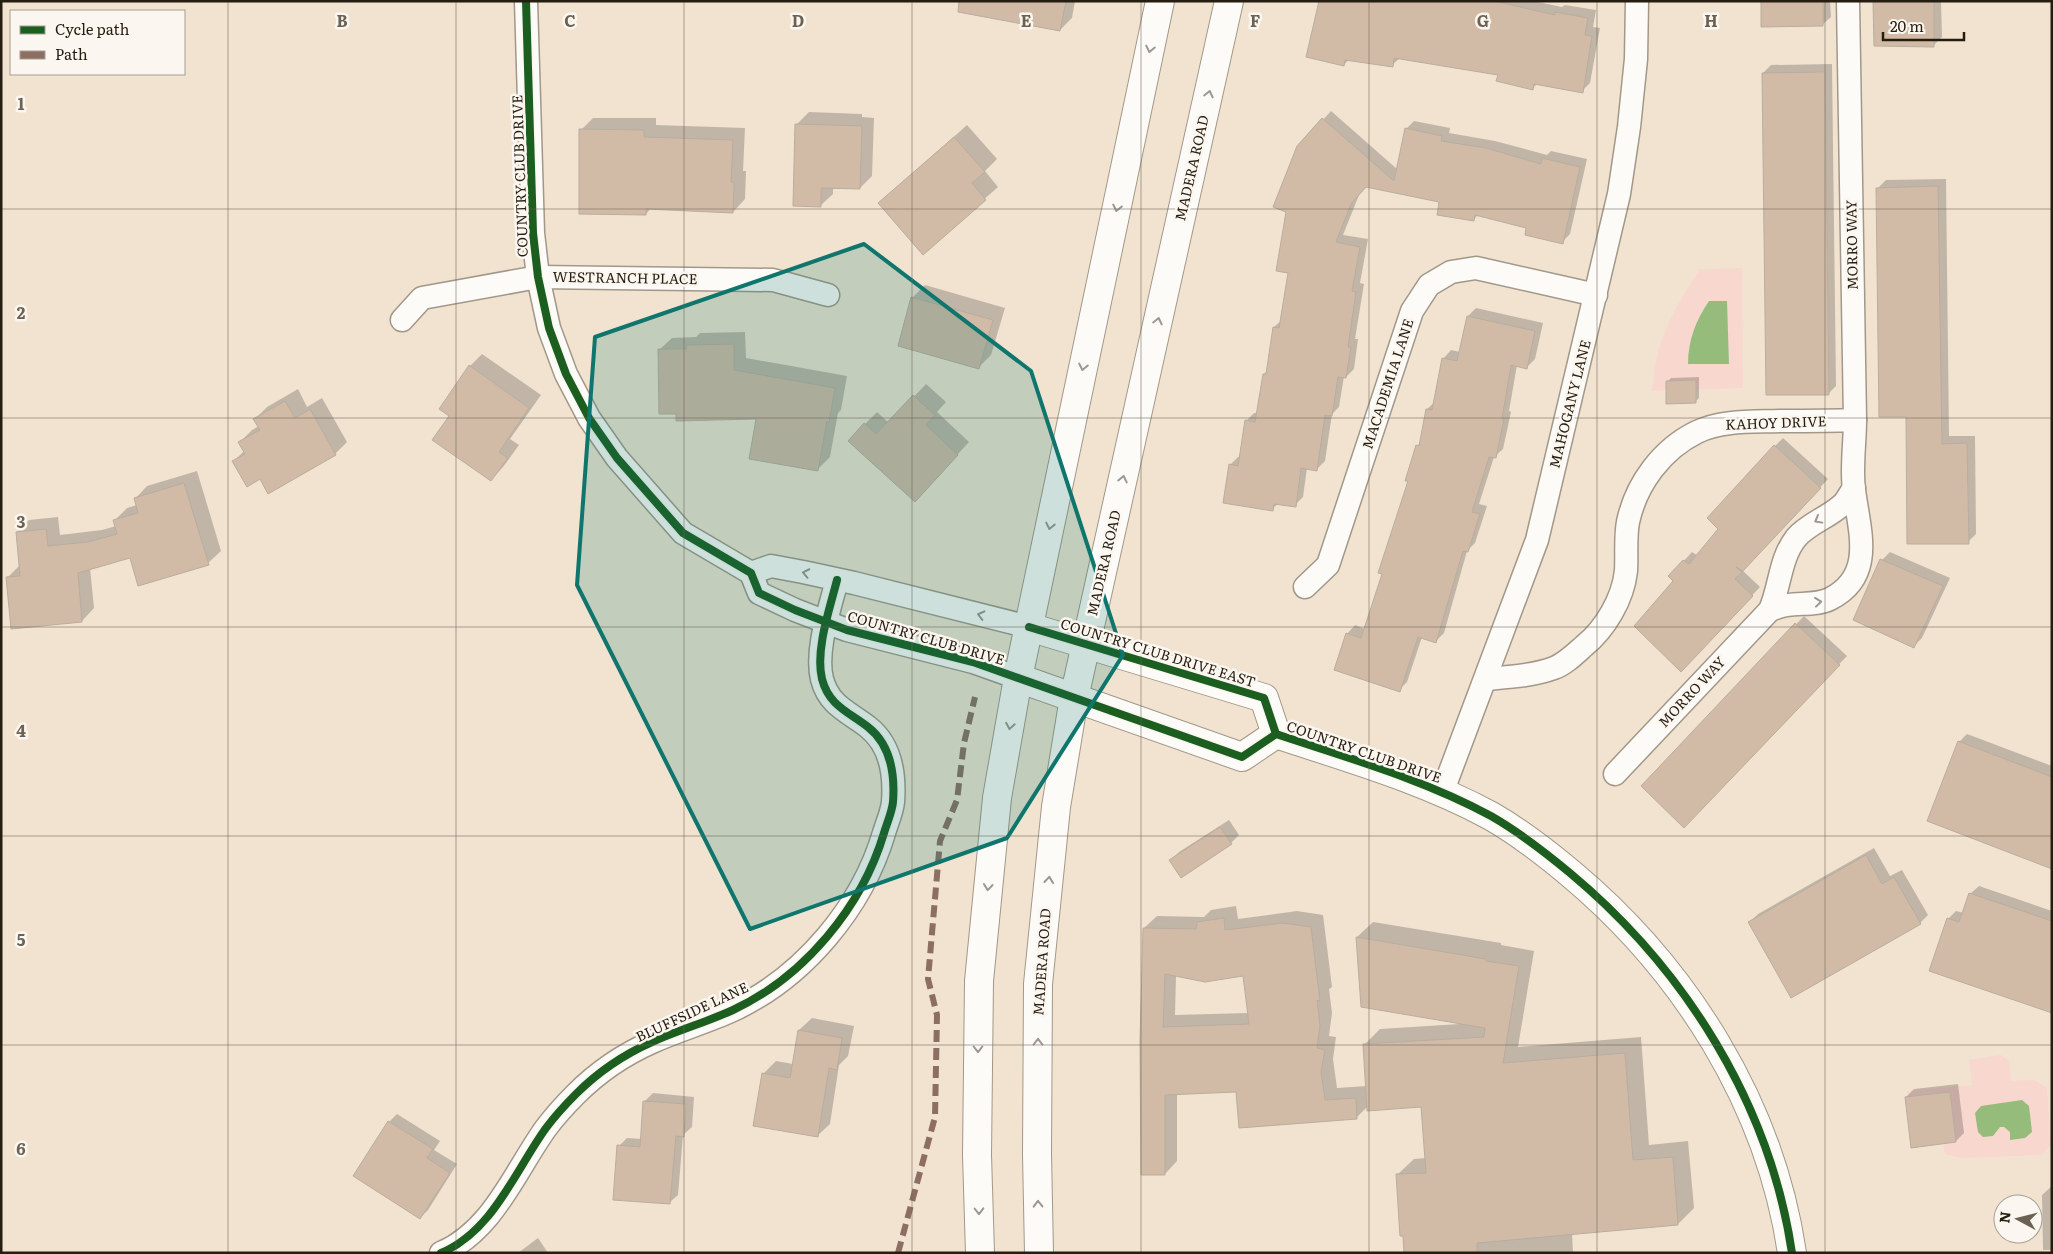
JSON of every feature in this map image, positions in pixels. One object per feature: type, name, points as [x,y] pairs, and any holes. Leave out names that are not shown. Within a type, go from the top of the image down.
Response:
[{"type":"main road","points":[[980,1253],[978,1155],[979,981],[997,798],[1018,678],[1160,1]]},
{"type":"main road","name":"MADERA ROAD","points":[[1039,1253],[1037,1154],[1038,984],[1056,807],[1074,698],[1229,1]]},
{"type":"main road","name":"COUNTRY CLUB DRIVE EAST","points":[[1029,627],[1264,698],[1276,734]]},
{"type":"main road","points":[[1018,678],[1242,757],[1276,734]]},
{"type":"main road","name":"COUNTRY CLUB DRIVE","points":[[1276,734],[1390,772],[1442,793],[1492,817],[1547,854],[1601,899],[1658,959],[1705,1023],[1744,1093],[1770,1160],[1788,1228],[1792,1253]]},
{"type":"street","name":"COUNTRY CLUB DRIVE","points":[[526,1],[533,234],[538,276],[549,328],[566,374],[589,418],[617,458],[683,533],[751,574],[759,593],[847,630],[973,662],[1018,678]]},
{"type":"street","name":"MAHOGANY LANE","points":[[1442,793],[1537,540],[1619,194],[1630,127],[1636,59],[1637,1]]},
{"type":"street","name":"MORRO WAY","points":[[1770,610],[1786,605],[1828,600],[1843,592],[1853,582],[1860,566],[1862,549],[1859,514],[1854,488],[1856,420],[1848,1]]},
{"type":"street","name":"MACADEMIA LANE","points":[[1305,587],[1328,565],[1412,311],[1430,285],[1451,272],[1476,268],[1596,295]]},
{"type":"street","name":"WESTRANCH PLACE","points":[[402,320],[422,298],[538,276],[774,280],[828,295]]},
{"type":"street","name":"KAHOY DRIVE","points":[[1486,678],[1526,675],[1555,668],[1571,658],[1590,642],[1606,621],[1620,595],[1625,574],[1628,524],[1634,500],[1645,480],[1661,459],[1679,442],[1699,431],[1740,422],[1856,420]]},
{"type":"street","name":"MORRO WAY","points":[[1615,774],[1770,610],[1786,556],[1794,540],[1805,528],[1831,514],[1844,503],[1854,488]]},
{"type":"street","points":[[751,574],[771,566],[837,580],[1029,627]]},
{"type":"street","name":"BLUFFSIDE LANE","points":[[441,1253],[468,1235],[489,1216],[547,1127],[577,1093],[610,1067],[650,1043],[734,1009],[770,988],[807,958],[838,923],[862,885],[880,846],[892,805],[894,780],[892,763],[886,750],[870,728],[840,709],[826,691],[820,665],[826,622],[837,580]]},
{"type":"highlighted area","points":[[864,244],[1031,371],[1123,655],[1007,838],[750,929],[577,585],[595,337]]},
{"type":"shaded area","points":[[1742,268],[1743,388],[1652,391],[1656,360],[1663,336],[1680,301],[1700,269]]},
{"type":"shaded area","points":[[1709,301],[1727,301],[1729,364],[1688,364],[1689,347],[1694,331],[1700,315]]},
{"type":"shaded area","points":[[2001,1055],[2009,1061],[2011,1081],[2034,1080],[2047,1088],[2051,1145],[2042,1155],[1960,1158],[1945,1154],[1943,1144],[1956,1142],[1950,1092],[1908,1097],[1907,1091],[1972,1085],[1969,1060]]},
{"type":"shaded area","points":[[2022,1100],[2029,1106],[2032,1132],[2025,1138],[2010,1140],[2010,1132],[2004,1127],[2000,1127],[1993,1136],[1983,1137],[1978,1132],[1975,1113],[1981,1106]]},
{"type":"building","points":[[959,1],[1066,1],[1060,31],[958,12]]},
{"type":"building","points":[[1319,1],[1494,1],[1555,15],[1555,12],[1588,18],[1585,35],[1592,36],[1583,93],[1534,84],[1533,90],[1496,81],[1498,75],[1394,58],[1393,67],[1345,60],[1344,66],[1306,57]]},
{"type":"building","points":[[1761,1],[1823,1],[1823,26],[1761,27]]},
{"type":"building","points":[[1873,1],[1934,1],[1934,47],[1874,46]]},
{"type":"building","points":[[1825,72],[1829,395],[1766,395],[1762,73]]},
{"type":"building","points":[[1322,118],[1394,181],[1405,128],[1442,136],[1441,141],[1486,148],[1541,164],[1542,158],[1580,167],[1563,244],[1525,235],[1526,228],[1475,215],[1474,221],[1437,215],[1439,202],[1366,187],[1351,204],[1336,242],[1360,247],[1352,291],[1356,292],[1348,347],[1351,347],[1346,378],[1338,377],[1332,416],[1325,415],[1317,471],[1301,468],[1296,507],[1274,504],[1273,511],[1223,503],[1229,464],[1238,466],[1245,420],[1255,422],[1263,374],[1266,374],[1273,327],[1279,328],[1288,273],[1276,271],[1286,212],[1273,207],[1297,146]]},
{"type":"building","points":[[795,124],[862,126],[860,189],[821,188],[821,207],[793,206]]},
{"type":"building","points":[[579,129],[644,130],[644,137],[733,140],[731,182],[734,183],[733,213],[646,209],[646,215],[579,214]]},
{"type":"building","points":[[954,137],[985,172],[972,183],[986,200],[923,255],[878,203]]},
{"type":"building","points":[[1938,186],[1942,444],[1967,443],[1969,544],[1907,544],[1906,417],[1879,417],[1876,188]]},
{"type":"building","points":[[911,297],[993,320],[979,369],[898,346]]},
{"type":"building","points":[[1467,316],[1535,331],[1527,369],[1511,365],[1502,419],[1504,419],[1496,458],[1489,457],[1472,512],[1480,514],[1468,552],[1463,551],[1436,643],[1418,637],[1400,692],[1334,670],[1346,633],[1361,638],[1382,574],[1378,573],[1408,481],[1405,481],[1416,445],[1419,446],[1426,409],[1432,410],[1442,358],[1457,361]]},
{"type":"building","points":[[734,344],[734,370],[835,388],[818,471],[749,459],[756,419],[676,421],[676,414],[659,414],[658,349],[687,349],[686,345]]},
{"type":"building","points":[[469,365],[529,408],[499,452],[508,458],[491,481],[432,440],[449,416],[439,409]]},
{"type":"building","points":[[1696,380],[1696,403],[1666,404],[1666,381]]},
{"type":"building","points":[[913,395],[935,415],[926,425],[958,455],[915,502],[848,441],[864,423],[876,434]]},
{"type":"building","points":[[285,401],[295,418],[310,409],[336,455],[268,494],[260,479],[247,487],[232,461],[245,454],[238,442],[260,430],[253,419]]},
{"type":"building","points":[[1774,445],[1821,488],[1743,571],[1736,567],[1742,572],[1735,579],[1753,596],[1681,672],[1634,626],[1673,581],[1668,576],[1683,560],[1689,564],[1718,529],[1707,518]]},
{"type":"building","points":[[184,483],[209,565],[138,586],[130,558],[78,573],[82,622],[11,629],[6,577],[20,576],[16,532],[46,529],[48,546],[88,542],[117,534],[113,520],[138,513],[134,498]]},
{"type":"building","points":[[1880,559],[1943,586],[1914,648],[1853,620]]},
{"type":"building","points":[[1795,623],[1840,665],[1684,828],[1641,786]]},
{"type":"building","points":[[1958,741],[2052,777],[2052,869],[1927,821]]},
{"type":"building","points":[[1220,827],[1232,844],[1181,878],[1169,860]]},
{"type":"building","points":[[1866,855],[1882,884],[1894,877],[1921,924],[1791,998],[1748,922]]},
{"type":"building","points":[[1969,893],[2052,921],[2052,1013],[1929,971],[1947,918],[1959,922]]},
{"type":"building","points":[[1224,918],[1225,930],[1283,923],[1311,927],[1320,1001],[1317,1000],[1320,1026],[1317,1048],[1325,1050],[1321,1072],[1325,1100],[1356,1098],[1357,1119],[1239,1128],[1236,1092],[1165,1095],[1165,1175],[1141,1175],[1140,1042],[1143,928],[1196,929],[1197,922]],"holes":[[[1165,974],[1205,982],[1243,976],[1249,1024],[1163,1027]]]},
{"type":"building","points":[[1356,937],[1519,966],[1503,1063],[1625,1053],[1633,1160],[1673,1157],[1678,1225],[1477,1243],[1477,1253],[1404,1253],[1403,1236],[1400,1236],[1396,1174],[1426,1173],[1421,1107],[1367,1111],[1363,1044],[1484,1037],[1485,1028],[1361,1007]]},
{"type":"building","points":[[798,1030],[842,1038],[837,1070],[829,1068],[818,1137],[753,1126],[762,1073],[790,1078]]},
{"type":"building","points":[[1950,1092],[1956,1142],[1911,1148],[1905,1097]]},
{"type":"building","points":[[643,1101],[686,1104],[684,1137],[676,1136],[670,1204],[613,1200],[617,1145],[640,1147]]},
{"type":"building","points":[[388,1121],[433,1149],[427,1158],[450,1173],[420,1219],[353,1176]]},
{"type":"marked path","points":[[898,1253],[935,1117],[937,1015],[928,979],[940,841],[957,800],[964,743],[975,697]]},
{"type":"cycle path","points":[[526,1],[533,233],[538,277],[549,328],[566,374],[589,418],[617,458],[683,533],[751,573],[759,593],[795,610],[847,630],[973,662],[1242,757],[1276,734]]},
{"type":"cycle path","points":[[441,1253],[459,1243],[489,1215],[546,1128],[584,1086],[602,1071],[632,1052],[733,1010],[759,996],[783,979],[827,937],[861,887],[874,860],[891,814],[893,781],[887,752],[876,734],[841,708],[829,696],[822,679],[820,655],[827,616],[837,580]]},
{"type":"cycle path","points":[[1029,627],[1264,698],[1276,734]]},
{"type":"cycle path","points":[[1276,734],[1412,780],[1491,816],[1551,858],[1612,911],[1650,952],[1685,996],[1716,1043],[1742,1093],[1764,1144],[1781,1198],[1792,1253]]}]
